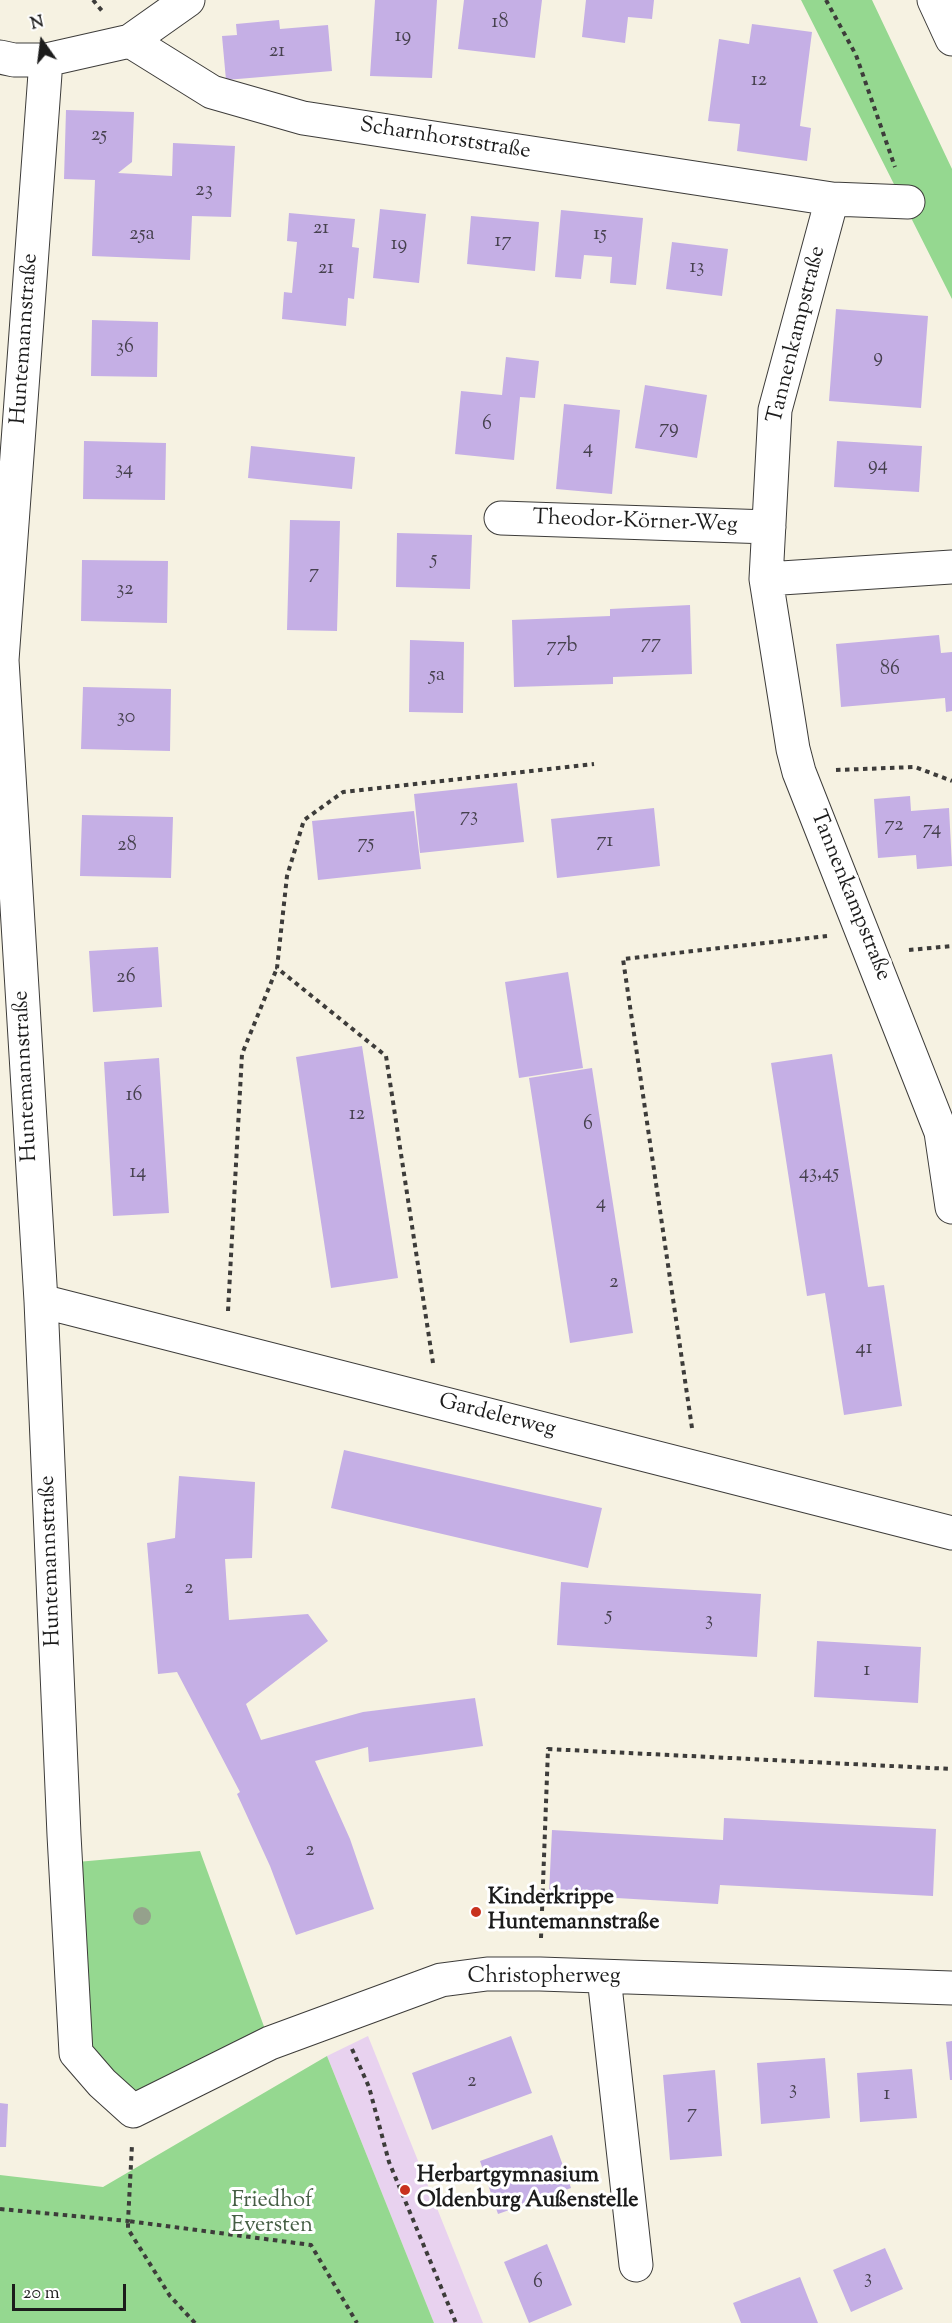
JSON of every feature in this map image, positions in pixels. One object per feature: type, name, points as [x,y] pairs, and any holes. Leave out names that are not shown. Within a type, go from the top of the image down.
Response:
[{"type":"main road","points":[[0,57],[14,60],[46,60],[130,41],[188,0]]},
{"type":"main road","points":[[934,0],[952,39]]},
{"type":"main road","name":"Scharnhorststraße","points":[[130,41],[212,92],[303,118],[832,199],[908,202]]},
{"type":"main road","name":"Huntemannstraße","points":[[46,60],[2,660],[41,1301],[76,2053],[102,2083],[133,2111]]},
{"type":"main road","name":"Tannenkampstraße","points":[[832,199],[775,410],[766,579],[793,749],[799,772],[941,1132],[952,1207]]},
{"type":"main road","name":"Theodor-Körner-Weg","points":[[501,518],[769,527]]},
{"type":"main road","points":[[766,579],[952,567]]},
{"type":"main road","name":"Gardelerweg","points":[[41,1301],[952,1533]]},
{"type":"main road","name":"Christopherweg","points":[[133,2111],[270,2043],[441,1980],[487,1974],[540,1974],[952,1988]]},
{"type":"main road","points":[[604,1977],[636,2265]]},
{"type":"path","points":[[826,0],[856,55],[908,202]]},
{"type":"path","points":[[226,1348],[242,1054],[278,968],[287,876],[304,820],[343,792],[594,764]]},
{"type":"path","points":[[799,772],[915,767],[952,781]]},
{"type":"path","points":[[697,1468],[623,959],[868,943],[952,946]]},
{"type":"path","points":[[278,968],[386,1056],[439,1402]]},
{"type":"path","points":[[540,1974],[548,1749],[952,1769]]},
{"type":"path","points":[[336,2018],[369,2087],[389,2162],[456,2323]]},
{"type":"path","points":[[133,2111],[128,2229],[170,2296],[195,2323]]},
{"type":"path","points":[[0,2210],[128,2221],[311,2245],[357,2323]]},
{"type":"shaded area","name":"Herbartgymnasium Oldenburg Außenstelle","points":[[368,2036],[483,2323],[434,2323],[327,2056]]},
{"type":"green space","points":[[801,0],[872,0],[952,169],[952,299]]},
{"type":"green space","points":[[200,1851],[270,2043],[133,2111],[76,2053],[66,1863]]},
{"type":"green space","name":"Friedhof Eversten","points":[[327,2056],[434,2323],[0,2323],[0,2175],[103,2187]]},
{"type":"building","points":[[375,0],[437,0],[432,78],[370,76]]},
{"type":"building","points":[[464,0],[542,0],[535,58],[458,49]]},
{"type":"building","points":[[586,0],[654,0],[652,19],[628,17],[625,43],[582,37]]},
{"type":"building","points":[[279,20],[280,29],[328,25],[332,71],[226,80],[222,36],[237,35],[236,24]]},
{"type":"building","points":[[752,24],[812,32],[800,126],[811,128],[807,161],[737,151],[740,124],[708,121],[719,39],[749,44]]},
{"type":"building","points":[[66,110],[134,112],[132,162],[118,173],[172,176],[173,143],[235,146],[231,217],[192,216],[190,260],[92,256],[95,180],[64,179]]},
{"type":"building","points":[[380,209],[426,214],[419,283],[373,278]]},
{"type":"building","points":[[561,210],[643,218],[636,285],[610,283],[612,257],[584,255],[581,279],[555,277]]},
{"type":"building","points":[[289,213],[355,219],[352,247],[359,248],[354,299],[348,298],[346,326],[282,319],[284,292],[292,293],[297,242],[287,241]]},
{"type":"building","points":[[471,216],[539,222],[535,271],[467,264]]},
{"type":"building","points":[[672,242],[728,249],[722,296],[666,289]]},
{"type":"building","points":[[836,309],[928,316],[921,408],[829,401]]},
{"type":"building","points":[[92,320],[158,322],[157,377],[91,376]]},
{"type":"building","points":[[506,357],[539,361],[535,398],[520,397],[514,460],[455,454],[461,391],[502,395]]},
{"type":"building","points":[[645,385],[707,395],[697,458],[635,448]]},
{"type":"building","points":[[564,404],[620,410],[612,494],[556,489]]},
{"type":"building","points":[[84,441],[166,443],[165,500],[83,499]]},
{"type":"building","points":[[837,441],[922,446],[919,492],[834,487]]},
{"type":"building","points":[[251,446],[355,457],[352,489],[248,478]]},
{"type":"building","points":[[290,520],[340,521],[337,631],[287,630]]},
{"type":"building","points":[[397,533],[472,535],[470,589],[396,587]]},
{"type":"building","points":[[82,560],[168,561],[167,623],[81,621]]},
{"type":"building","points":[[690,605],[692,674],[613,677],[613,684],[514,687],[512,620],[610,616],[610,609]]},
{"type":"building","points":[[939,635],[941,653],[952,652],[952,711],[946,712],[945,698],[841,707],[836,644]]},
{"type":"building","points":[[410,640],[464,642],[463,713],[409,712]]},
{"type":"building","points":[[83,687],[171,689],[170,751],[81,749]]},
{"type":"building","points":[[517,783],[524,842],[420,853],[414,794]]},
{"type":"building","points":[[910,796],[911,811],[949,808],[952,866],[917,869],[916,855],[878,858],[874,799]]},
{"type":"building","points":[[654,808],[660,866],[557,878],[551,819]]},
{"type":"building","points":[[414,811],[421,869],[318,880],[312,821]]},
{"type":"building","points":[[82,815],[173,817],[171,878],[80,876]]},
{"type":"building","points":[[158,947],[162,1007],[93,1012],[89,951]]},
{"type":"building","points":[[568,972],[583,1068],[519,1078],[505,982]]},
{"type":"building","points":[[362,1046],[398,1278],[331,1288],[296,1057]]},
{"type":"building","points":[[832,1054],[868,1287],[884,1285],[902,1406],[844,1415],[825,1293],[807,1296],[771,1063]]},
{"type":"building","points":[[159,1058],[169,1213],[113,1216],[104,1062]]},
{"type":"building","points":[[592,1068],[633,1333],[570,1343],[529,1078]]},
{"type":"building","points":[[344,1450],[602,1508],[588,1568],[331,1508]]},
{"type":"building","points":[[179,1476],[255,1482],[252,1558],[225,1559],[229,1620],[308,1614],[328,1641],[246,1704],[261,1740],[363,1712],[475,1698],[483,1746],[369,1762],[368,1747],[315,1761],[350,1839],[374,1909],[296,1935],[270,1866],[237,1794],[240,1792],[177,1672],[158,1674],[147,1543],[175,1538]]},
{"type":"building","points":[[561,1582],[761,1594],[757,1657],[557,1645]]},
{"type":"building","points":[[817,1641],[921,1647],[918,1703],[814,1697]]},
{"type":"building","points":[[724,1818],[936,1829],[933,1896],[720,1885],[718,1904],[549,1894],[552,1830],[723,1840]]},
{"type":"building","points":[[511,2036],[532,2093],[432,2130],[412,2073]]},
{"type":"building","points":[[952,2041],[952,2080],[950,2080],[946,2042]]},
{"type":"building","points":[[825,2058],[830,2118],[761,2124],[757,2063]]},
{"type":"building","points":[[912,2069],[917,2118],[860,2122],[857,2073]]},
{"type":"building","points":[[715,2070],[722,2156],[670,2160],[663,2075]]},
{"type":"building","points":[[0,2103],[8,2104],[6,2147],[0,2147]]},
{"type":"building","points":[[552,2135],[571,2188],[498,2214],[480,2161]]},
{"type":"building","points":[[547,2244],[572,2305],[529,2323],[504,2262]]},
{"type":"building","points":[[885,2248],[903,2289],[851,2312],[833,2270]]},
{"type":"building","points":[[800,2277],[818,2323],[741,2323],[733,2303]]},
{"type":"place","name":"Kinderkrippe Huntemannstraße","points":[[476,1912]]},
{"type":"place","name":"Herbartgymnasium Oldenburg Außenstelle","points":[[405,2190]]}]
